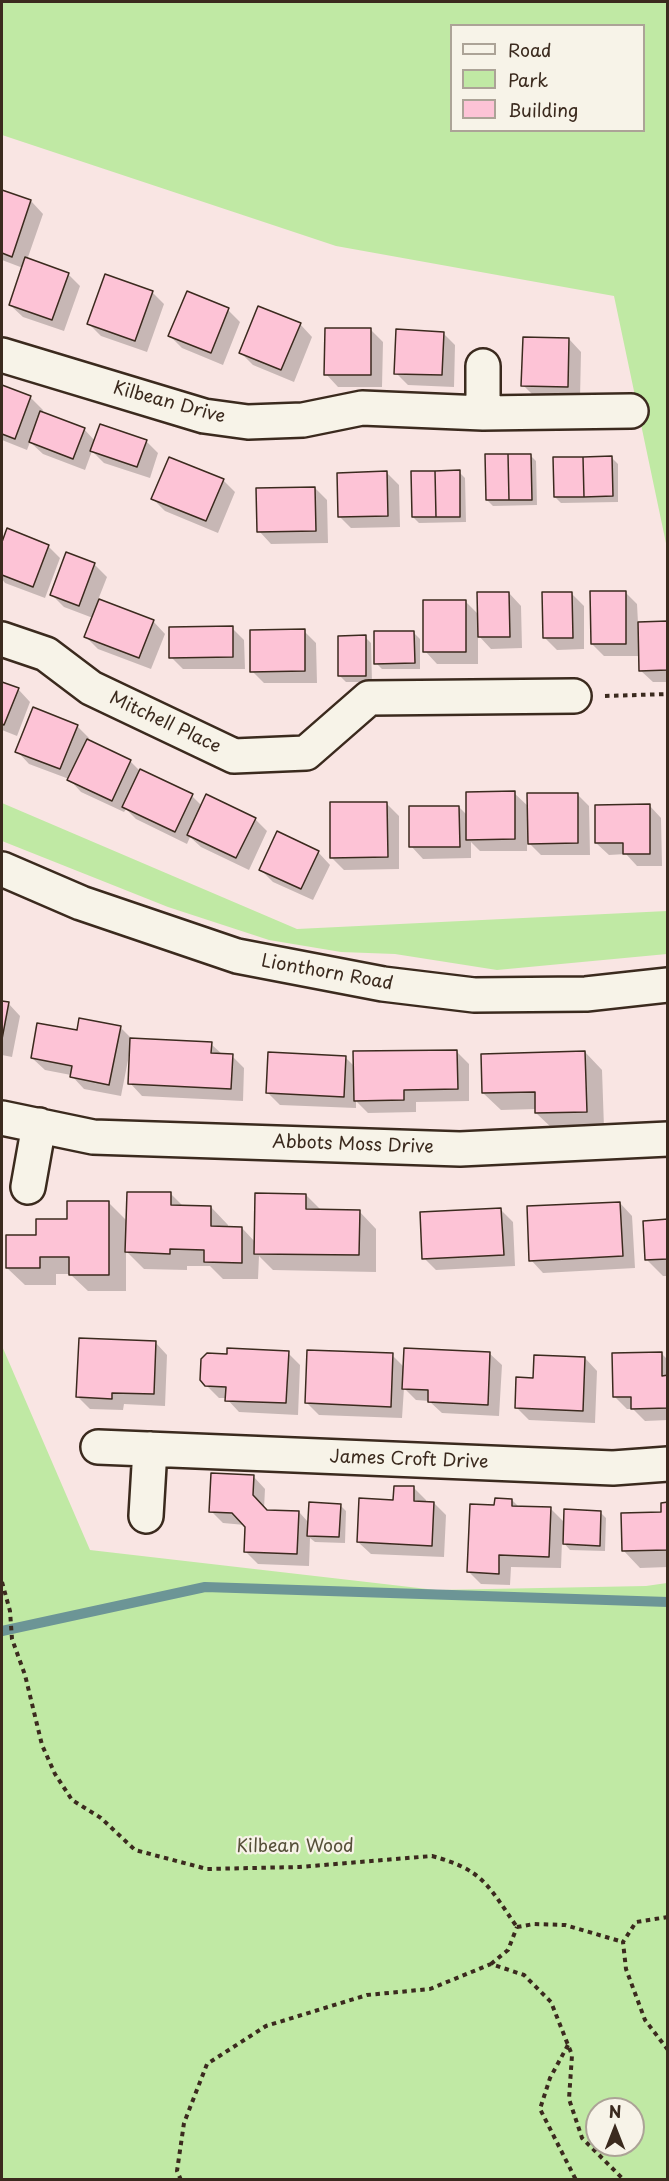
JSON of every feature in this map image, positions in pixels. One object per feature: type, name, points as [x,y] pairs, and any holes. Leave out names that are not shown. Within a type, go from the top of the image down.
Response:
[{"type":"street","name":"Kilbean Drive","points":[[2,355],[204,416],[248,422],[303,420],[362,408],[483,413],[631,411]]},
{"type":"street","points":[[483,366],[483,413]]},
{"type":"street","name":"Mitchell Place","points":[[2,639],[46,654],[91,688],[234,756],[306,753],[369,698],[574,696]]},
{"type":"street","name":"Lionthorn Road","points":[[2,869],[81,903],[237,956],[383,984],[474,995],[586,994],[668,985]]},
{"type":"street","name":"Abbots Moss Drive","points":[[2,1118],[93,1137],[460,1149],[668,1138]]},
{"type":"street","points":[[28,1186],[39,1125]]},
{"type":"street","name":"James Croft Drive","points":[[98,1446],[613,1468],[668,1464]]},
{"type":"street","points":[[146,1516],[150,1449]]},
{"type":"path","points":[[639,695],[668,694]]},
{"type":"path","points":[[2,1582],[10,1611],[12,1639],[25,1675],[42,1744],[55,1774],[72,1800],[101,1818],[135,1850],[207,1869],[299,1867],[432,1856],[471,1870],[484,1880],[495,1892],[517,1927]]},
{"type":"path","points":[[668,1917],[636,1922],[623,1942],[626,1969],[645,2020],[668,2050]]},
{"type":"path","points":[[517,1927],[534,1924],[565,1925],[623,1942]]},
{"type":"path","points":[[181,2180],[177,2171],[184,2123],[207,2064],[266,2026],[367,1995],[430,1989],[491,1964],[508,1950],[517,1927]]},
{"type":"path","points":[[491,1964],[524,1975],[551,2002],[572,2055],[568,2099],[582,2138],[624,2180]]},
{"type":"path","points":[[568,2044],[550,2078],[540,2109],[576,2180]]},
{"type":"green space","points":[[2,2],[667,2],[667,548],[614,296],[336,246],[2,135]]},
{"type":"green space","points":[[2,803],[297,929],[667,911],[667,954],[497,970],[395,954],[341,952],[269,940],[168,907],[2,841]]},
{"type":"green space","name":"Kilbean Wood","points":[[2,1346],[90,1550],[436,1590],[646,1586],[667,1583],[667,2179],[2,2179]]},
{"type":"building","points":[[2,190],[31,200],[12,257],[2,253]]},
{"type":"building","points":[[25,257],[69,273],[52,320],[9,305]]},
{"type":"building","points":[[105,274],[153,291],[135,341],[87,324]]},
{"type":"building","points":[[187,291],[229,308],[211,353],[168,336]]},
{"type":"building","points":[[258,306],[301,323],[281,370],[239,353]]},
{"type":"building","points":[[325,328],[371,328],[371,375],[324,375]]},
{"type":"building","points":[[396,329],[444,332],[442,375],[394,374]]},
{"type":"building","points":[[523,337],[569,338],[568,387],[521,386]]},
{"type":"building","points":[[2,385],[31,396],[15,439],[2,434]]},
{"type":"building","points":[[40,411],[85,428],[73,459],[29,442]]},
{"type":"building","points":[[100,424],[147,440],[137,467],[90,451]]},
{"type":"building","points":[[485,454],[508,454],[509,500],[486,500]]},
{"type":"building","points":[[508,454],[531,454],[532,500],[509,500]]},
{"type":"building","points":[[612,456],[613,496],[584,497],[583,457]]},
{"type":"building","points":[[169,457],[224,479],[206,521],[151,499]]},
{"type":"building","points":[[553,457],[583,457],[584,497],[554,497]]},
{"type":"building","points":[[460,470],[460,517],[436,517],[435,471]]},
{"type":"building","points":[[387,471],[388,516],[338,517],[337,473]]},
{"type":"building","points":[[411,471],[435,471],[436,517],[412,517]]},
{"type":"building","points":[[315,487],[316,531],[257,532],[256,488]]},
{"type":"building","points":[[7,528],[49,545],[33,587],[2,575],[2,542]]},
{"type":"building","points":[[66,552],[95,563],[79,606],[50,595]]},
{"type":"building","points":[[590,591],[626,591],[626,644],[591,644]]},
{"type":"building","points":[[477,592],[509,592],[510,637],[478,637]]},
{"type":"building","points":[[542,592],[572,592],[573,638],[543,638]]},
{"type":"building","points":[[99,599],[154,620],[139,658],[84,637]]},
{"type":"building","points":[[423,600],[466,600],[466,652],[423,652]]},
{"type":"building","points":[[668,621],[668,670],[639,671],[638,622]]},
{"type":"building","points":[[233,626],[233,657],[169,658],[169,627]]},
{"type":"building","points":[[305,629],[305,671],[250,672],[250,630]]},
{"type":"building","points":[[374,631],[414,631],[415,663],[374,664]]},
{"type":"building","points":[[366,635],[366,676],[338,676],[338,636]]},
{"type":"building","points":[[2,682],[19,688],[4,725],[2,724]]},
{"type":"building","points":[[33,707],[78,725],[60,769],[15,752]]},
{"type":"building","points":[[87,739],[131,760],[112,801],[67,780]]},
{"type":"building","points":[[140,769],[193,794],[175,832],[122,807]]},
{"type":"building","points":[[515,791],[515,839],[466,840],[466,792]]},
{"type":"building","points":[[527,793],[578,793],[578,843],[528,844]]},
{"type":"building","points":[[206,794],[256,818],[236,858],[187,835]]},
{"type":"building","points":[[330,802],[387,802],[388,857],[330,858]]},
{"type":"building","points":[[650,804],[650,854],[623,854],[623,843],[595,843],[595,805]]},
{"type":"building","points":[[409,806],[459,806],[460,847],[409,847]]},
{"type":"building","points":[[277,831],[319,851],[301,889],[259,870]]},
{"type":"building","points":[[2,1001],[9,1002],[2,1039]]},
{"type":"building","points":[[79,1018],[121,1026],[109,1085],[70,1077],[72,1066],[31,1058],[37,1023],[77,1030]]},
{"type":"building","points":[[130,1038],[212,1042],[211,1053],[233,1054],[231,1089],[128,1084]]},
{"type":"building","points":[[457,1050],[458,1089],[404,1090],[404,1100],[354,1101],[353,1051]]},
{"type":"building","points":[[585,1051],[587,1112],[535,1113],[535,1092],[482,1093],[481,1054]]},
{"type":"building","points":[[268,1052],[346,1056],[344,1097],[266,1093]]},
{"type":"building","points":[[127,1192],[171,1192],[171,1205],[211,1206],[211,1226],[242,1227],[242,1263],[204,1262],[204,1250],[170,1249],[170,1254],[125,1252]]},
{"type":"building","points":[[255,1193],[306,1194],[306,1209],[360,1210],[359,1255],[254,1254]]},
{"type":"building","points":[[67,1201],[109,1201],[109,1275],[69,1275],[69,1257],[40,1257],[40,1268],[6,1268],[6,1235],[36,1235],[36,1219],[67,1219]]},
{"type":"building","points":[[620,1202],[623,1256],[529,1261],[527,1206]]},
{"type":"building","points":[[501,1208],[504,1255],[422,1259],[420,1212]]},
{"type":"building","points":[[668,1219],[668,1259],[645,1260],[643,1221]]},
{"type":"building","points":[[79,1338],[156,1341],[154,1394],[112,1393],[112,1399],[76,1397]]},
{"type":"building","points":[[227,1348],[289,1351],[286,1403],[225,1401],[226,1387],[205,1386],[200,1380],[201,1359],[207,1353],[227,1354]]},
{"type":"building","points":[[404,1348],[490,1352],[488,1405],[428,1402],[428,1390],[402,1389]]},
{"type":"building","points":[[307,1350],[393,1353],[391,1407],[305,1403]]},
{"type":"building","points":[[662,1352],[662,1376],[668,1375],[668,1408],[631,1409],[631,1397],[613,1397],[612,1353]]},
{"type":"building","points":[[534,1355],[585,1357],[583,1411],[515,1408],[516,1377],[533,1378]]},
{"type":"building","points":[[211,1473],[254,1475],[253,1495],[267,1510],[299,1511],[297,1554],[244,1552],[245,1527],[232,1513],[209,1512]]},
{"type":"building","points":[[394,1486],[414,1486],[414,1501],[434,1502],[432,1546],[357,1542],[359,1498],[393,1500]]},
{"type":"building","points":[[495,1498],[512,1499],[512,1506],[551,1507],[549,1557],[499,1555],[499,1574],[467,1572],[470,1504],[494,1505]]},
{"type":"building","points":[[309,1502],[341,1504],[339,1537],[307,1536]]},
{"type":"building","points":[[668,1502],[668,1550],[622,1551],[621,1513],[661,1512],[661,1503]]},
{"type":"building","points":[[564,1509],[601,1511],[600,1546],[563,1544]]},
{"type":"waterway","points":[[2,1631],[205,1587],[668,1602]]}]
